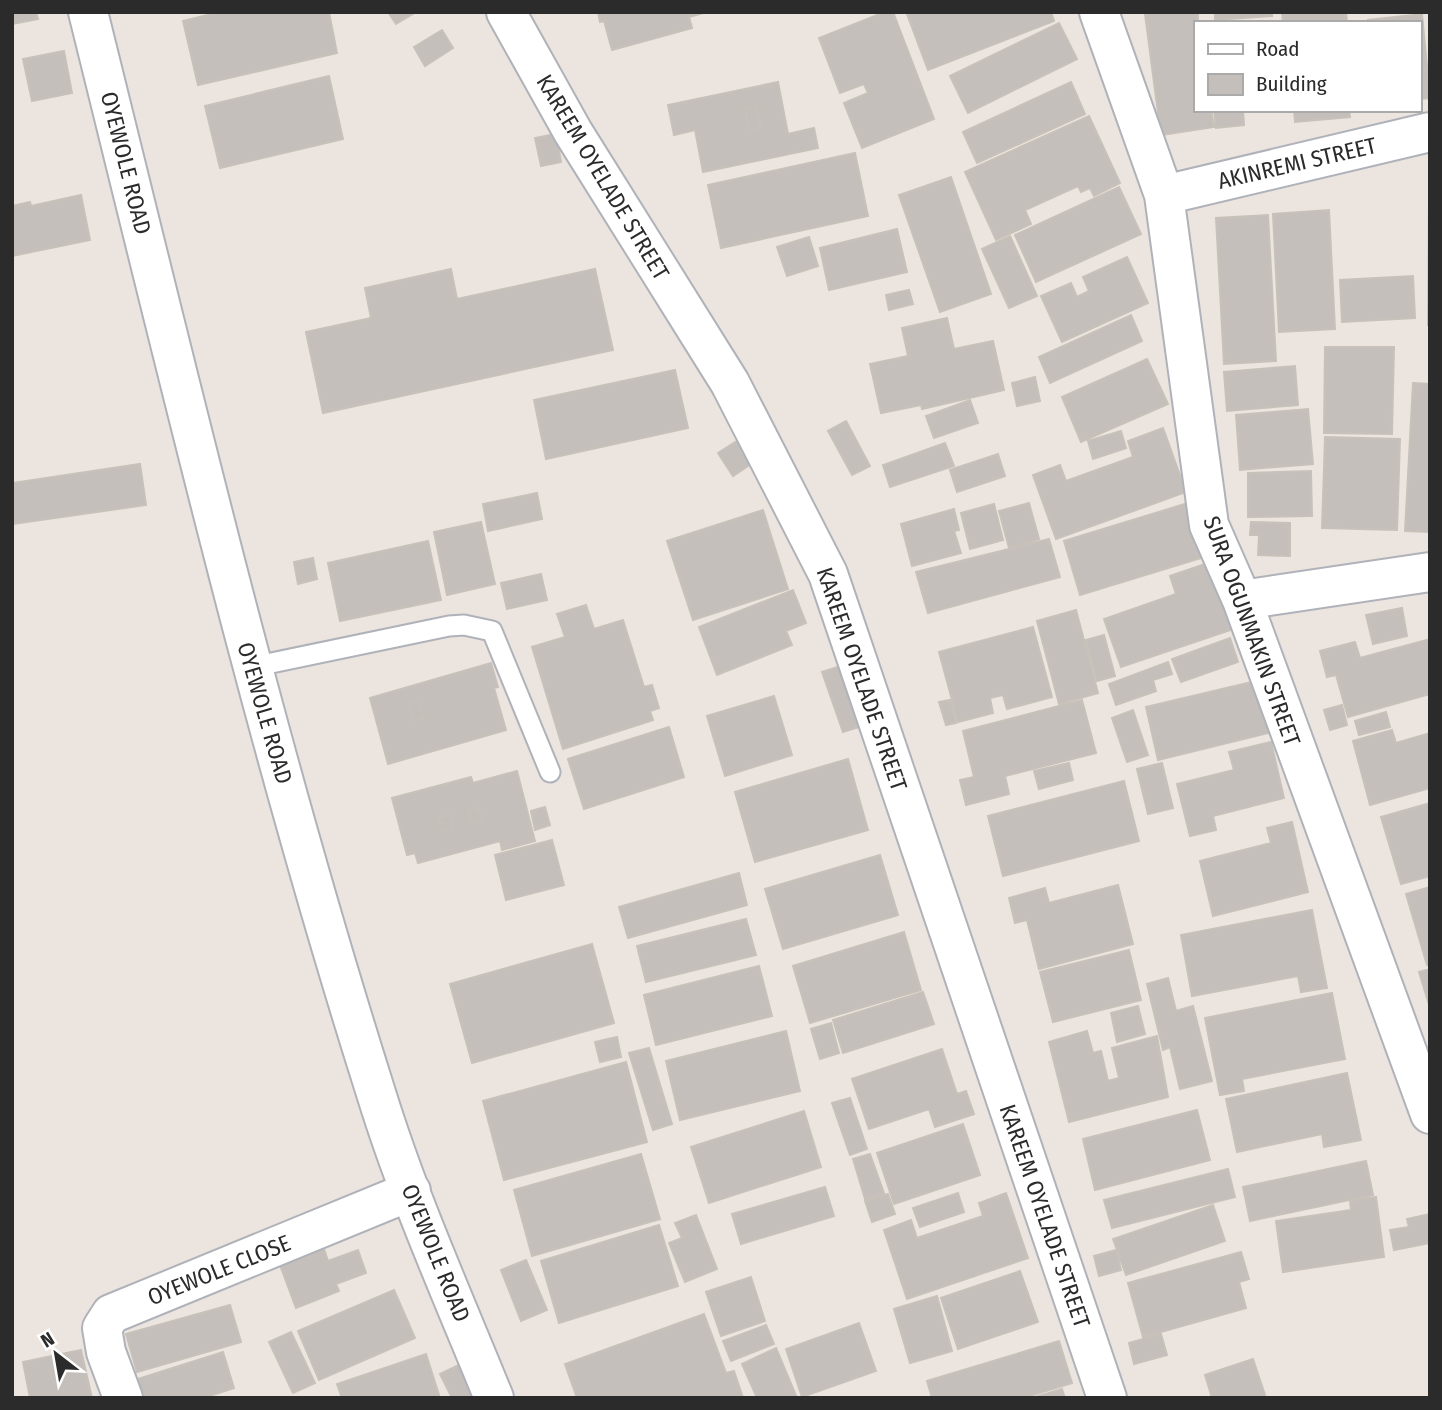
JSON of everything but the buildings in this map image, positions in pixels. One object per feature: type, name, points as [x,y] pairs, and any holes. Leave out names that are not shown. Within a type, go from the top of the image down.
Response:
[{"type":"street","name":"OYEWOLE ROAD","points":[[88,12],[252,667],[376,1095],[411,1191],[494,1398]]},
{"type":"street","name":"KAREEM OYELADE STREET","points":[[506,12],[573,132],[730,383],[828,574],[1107,1398]]},
{"type":"street","name":"SURA OGUNMAKIN STREET","points":[[1100,12],[1164,195],[1209,526],[1242,600],[1430,1114]]},
{"type":"street","name":"AKINREMI STREET","points":[[1164,195],[1430,132]]},
{"type":"street","points":[[1242,600],[1430,572]]},
{"type":"street","name":"OYEWOLE CLOSE","points":[[123,1398],[106,1352],[102,1328],[111,1314],[411,1191]]},
{"type":"lane","points":[[252,667],[449,626],[464,625],[492,631],[550,772]]}]
